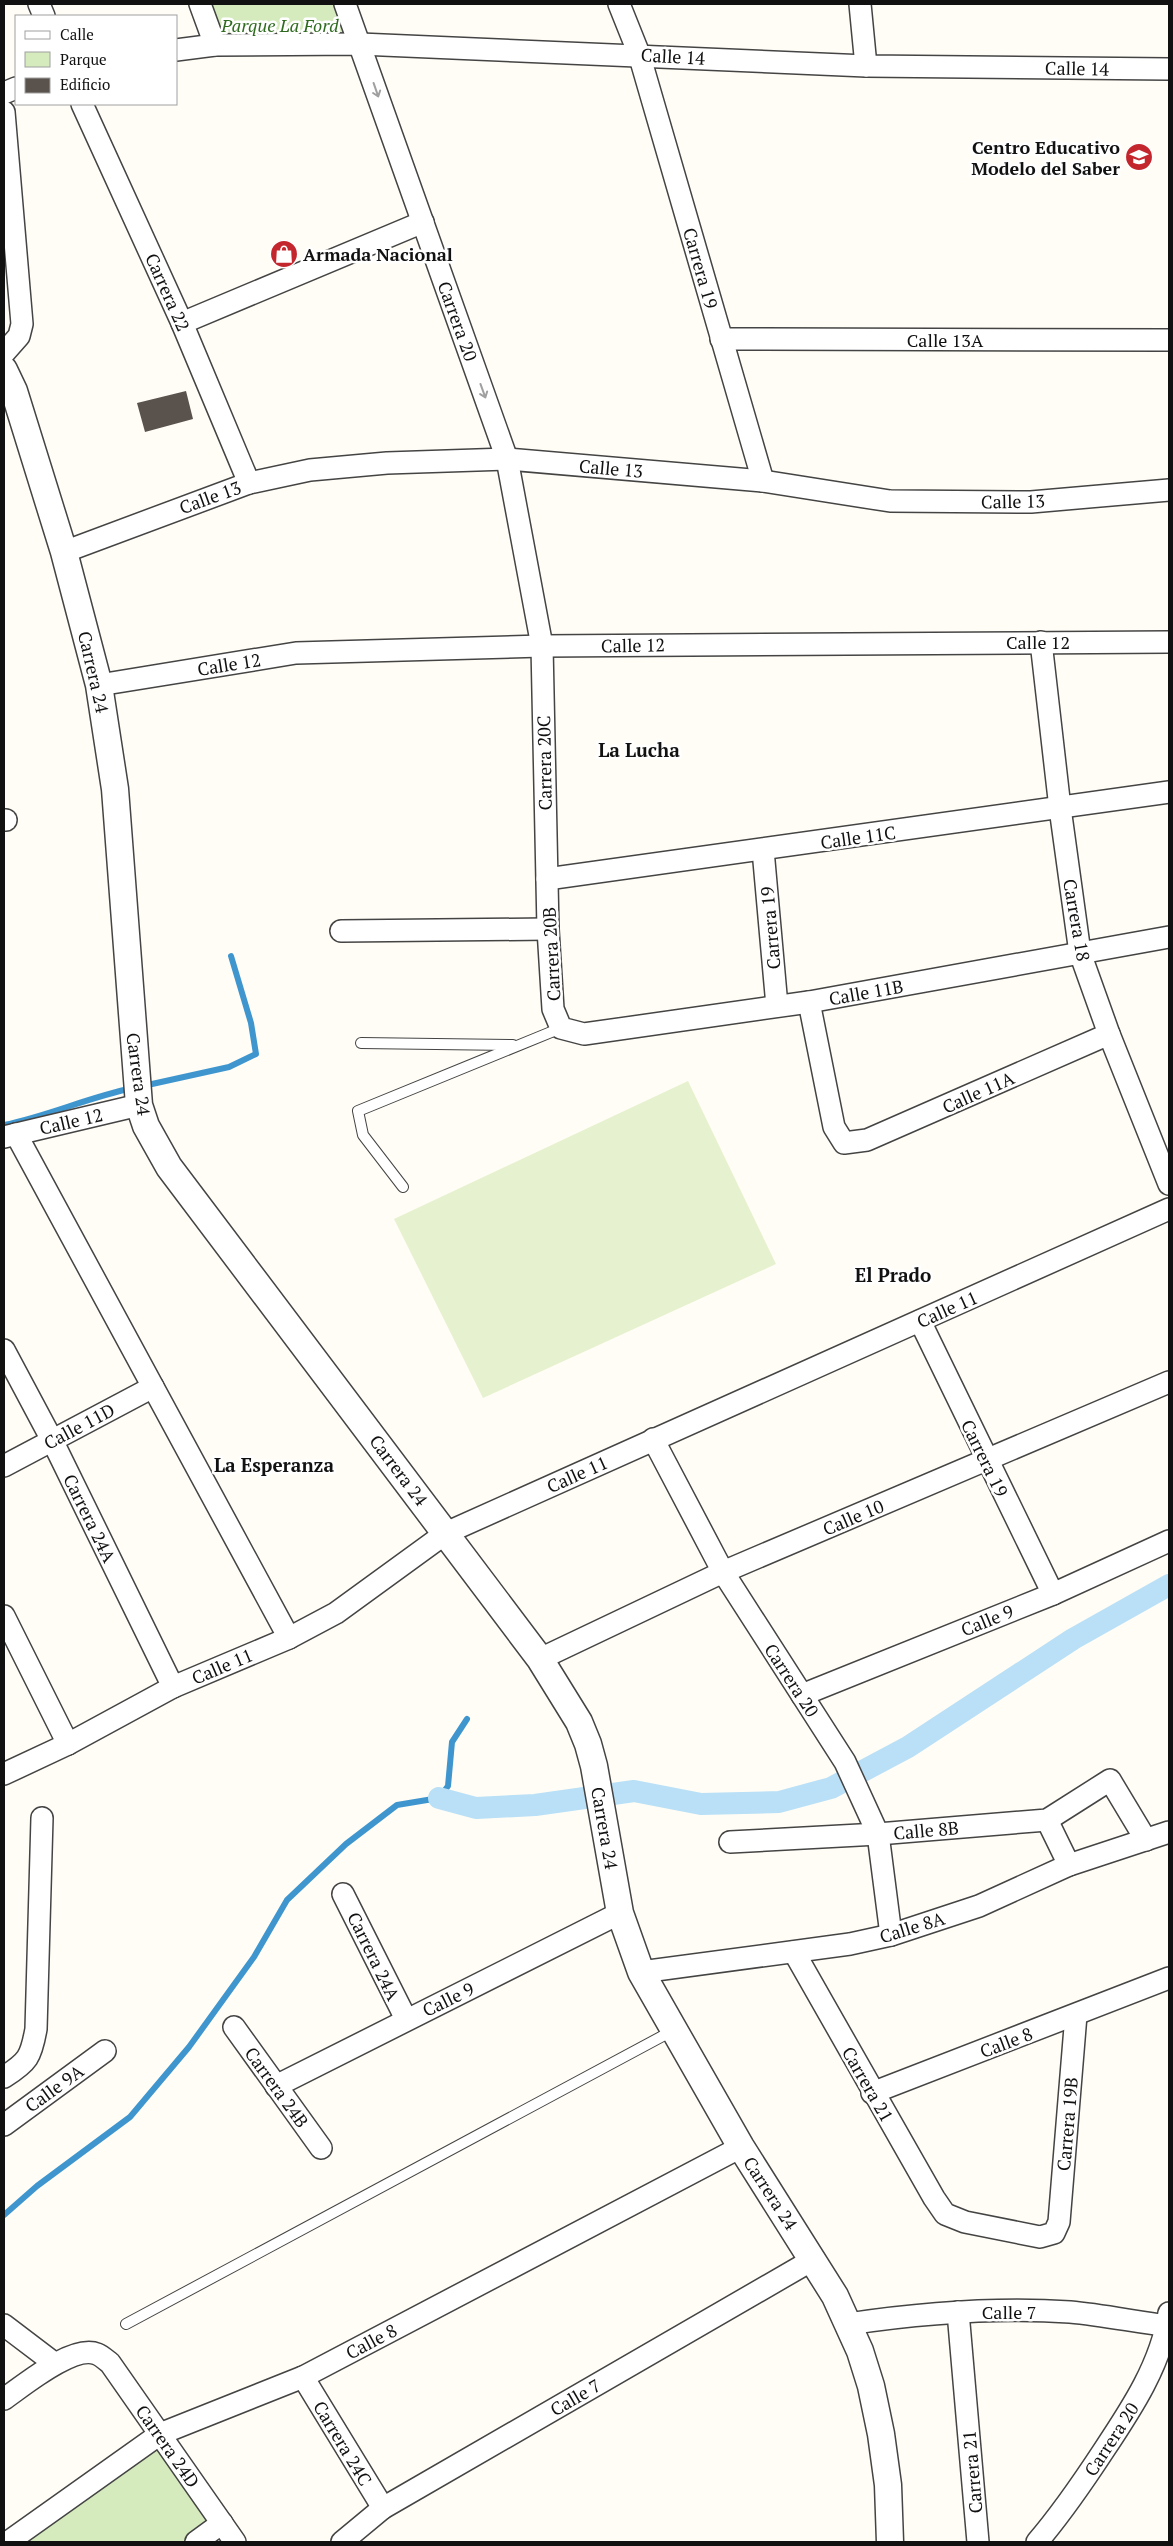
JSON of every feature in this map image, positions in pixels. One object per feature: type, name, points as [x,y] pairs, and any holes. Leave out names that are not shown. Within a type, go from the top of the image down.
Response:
[{"type":"street","points":[[200,4],[215,46]]},
{"type":"street","name":"Carrera 20","points":[[345,4],[507,459],[542,646]]},
{"type":"street","points":[[620,4],[639,54]]},
{"type":"street","points":[[860,4],[866,66]]},
{"type":"street","name":"Calle 14","points":[[178,50],[215,46],[360,44],[639,54],[866,66],[1169,69]]},
{"type":"street","name":"Carrera 19","points":[[639,54],[763,482]]},
{"type":"street","name":"Carrera 22","points":[[82,105],[182,323],[249,483]]},
{"type":"street","points":[[4,112],[22,324],[19,336],[4,353]]},
{"type":"street","points":[[182,323],[422,222]]},
{"type":"street","name":"Calle 13A","points":[[721,339],[1169,340]]},
{"type":"street","name":"Carrera 24","points":[[4,370],[14,391],[64,552],[99,685],[115,789],[135,1067],[139,1099],[146,1126],[169,1167],[540,1659],[580,1722],[594,1766],[620,1914],[641,1972],[672,2031],[741,2147],[814,2259],[848,2324],[871,2386],[881,2434],[888,2485],[890,2542]]},
{"type":"street","name":"Calle 13","points":[[64,552],[249,483],[310,470],[387,463],[507,459],[763,482],[890,501],[1031,502],[1169,490]]},
{"type":"street","name":"Carrera 18","points":[[1042,642],[1060,808],[1080,953],[1109,1034],[1169,1184]]},
{"type":"street","name":"Calle 12","points":[[99,685],[296,654],[542,646],[1169,642]]},
{"type":"street","name":"Carrera 20C","points":[[542,646],[547,879]]},
{"type":"street","name":"Calle 11C","points":[[547,879],[1169,792]]},
{"type":"street","name":"Carrera 19","points":[[763,850],[777,1006]]},
{"type":"street","name":"Carrera 20B","points":[[547,879],[553,1009],[561,1028]]},
{"type":"street","points":[[342,931],[548,929]]},
{"type":"street","name":"Calle 11B","points":[[561,1028],[584,1034],[808,1002],[1169,937]]},
{"type":"street","name":"Calle 11A","points":[[808,1002],[834,1126],[844,1143],[867,1140],[1109,1034]]},
{"type":"street","name":"Calle 12","points":[[10,1135],[139,1099]]},
{"type":"street","points":[[10,1135],[153,1386],[289,1638]]},
{"type":"street","name":"Calle 11","points":[[4,1774],[68,1744],[173,1687],[289,1638],[336,1612],[446,1533],[1169,1209]]},
{"type":"street","name":"Carrera 19","points":[[920,1321],[986,1461],[1053,1594]]},
{"type":"street","name":"Carrera 24A","points":[[4,1350],[52,1440],[173,1687]]},
{"type":"street","name":"Calle 10","points":[[540,1659],[723,1572],[1169,1382]]},
{"type":"street","name":"Calle 11D","points":[[4,1466],[153,1386]]},
{"type":"street","name":"Carrera 20","points":[[653,1439],[723,1572],[845,1762],[878,1834],[891,1935]]},
{"type":"street","name":"Calle 9","points":[[802,1695],[1053,1594],[1169,1541]]},
{"type":"street","points":[[4,1616],[68,1744]]},
{"type":"street","name":"Calle 8B","points":[[730,1842],[878,1834],[1047,1820],[1110,1780],[1146,1840]]},
{"type":"street","points":[[4,2077],[19,2068],[32,2053],[36,2030],[42,1818]]},
{"type":"street","points":[[1047,1820],[1070,1865]]},
{"type":"street","name":"Calle 8A","points":[[641,1972],[850,1944],[891,1935],[978,1906],[1070,1865],[1169,1832]]},
{"type":"street","name":"Carrera 24A","points":[[343,1894],[406,2019]]},
{"type":"street","name":"Calle 9","points":[[276,2086],[406,2019],[620,1914]]},
{"type":"street","name":"Carrera 21","points":[[794,1952],[872,2093],[945,2214]]},
{"type":"street","name":"Calle 8","points":[[872,2093],[1169,1978]]},
{"type":"street","name":"Calle 8","points":[[1140,1990],[1169,1993]]},
{"type":"street","name":"Carrera 19B","points":[[945,2214],[964,2222],[1040,2237],[1054,2233],[1059,2222],[1076,2015]]},
{"type":"street","name":"Carrera 24B","points":[[234,2027],[321,2148]]},
{"type":"street","name":"Calle 9A","points":[[4,2125],[105,2051]]},
{"type":"street","name":"Calle 8","points":[[8,2542],[160,2434],[303,2377],[741,2147]]},
{"type":"street","name":"Calle 7","points":[[342,2542],[383,2508],[814,2259]]},
{"type":"street","name":"Carrera 21","points":[[958,2312],[978,2542]]},
{"type":"street","name":"Calle 7","points":[[848,2324],[910,2315],[958,2312],[1070,2312],[1169,2321]]},
{"type":"street","name":"Carrera 20","points":[[1037,2542],[1066,2508],[1140,2395],[1169,2321]]},
{"type":"street","points":[[4,2325],[54,2363],[4,2399]]},
{"type":"street","name":"Carrera 24D","points":[[54,2363],[74,2355],[96,2353],[110,2363],[235,2542]]},
{"type":"street","name":"Carrera 24C","points":[[303,2377],[383,2508]]},
{"type":"street","points":[[196,2542],[222,2523]]},
{"type":"lane","points":[[403,1187],[363,1134],[358,1112],[561,1028]]},
{"type":"lane","points":[[361,1043],[519,1045]]},
{"type":"lane","points":[[126,2324],[672,2031]]},
{"type":"green space","name":"Parque La Ford","points":[[200,4],[345,4],[360,44],[215,45]]},
{"type":"green space","points":[[688,1081],[776,1264],[483,1398],[394,1219]]},
{"type":"green space","points":[[160,2434],[222,2523],[196,2542],[8,2542]]},
{"type":"building","points":[[186,391],[193,419],[145,432],[137,403]]},
{"type":"waterway","points":[[143,1086],[229,1067],[256,1054],[251,1023],[231,956]]},
{"type":"waterway","points":[[4,1125],[133,1088]]},
{"type":"waterway","points":[[439,1798],[476,1808],[535,1805],[634,1791],[701,1804],[779,1802],[831,1788],[908,1747],[1073,1639],[1169,1585]]},
{"type":"waterway","points":[[4,2215],[37,2186],[130,2117],[189,2047],[254,1957],[287,1900],[346,1844],[397,1805],[439,1798],[448,1786],[452,1742],[467,1719]]},
{"type":"place","name":"Centro Educativo Modelo del Saber","points":[[1139,157]]},
{"type":"place","name":"Armada Nacional","points":[[284,254]]},
{"type":"district","name":"La Lucha","points":[[639,749]]},
{"type":"district","name":"El Prado","points":[[893,1274]]},
{"type":"district","name":"La Esperanza","points":[[274,1464]]}]
